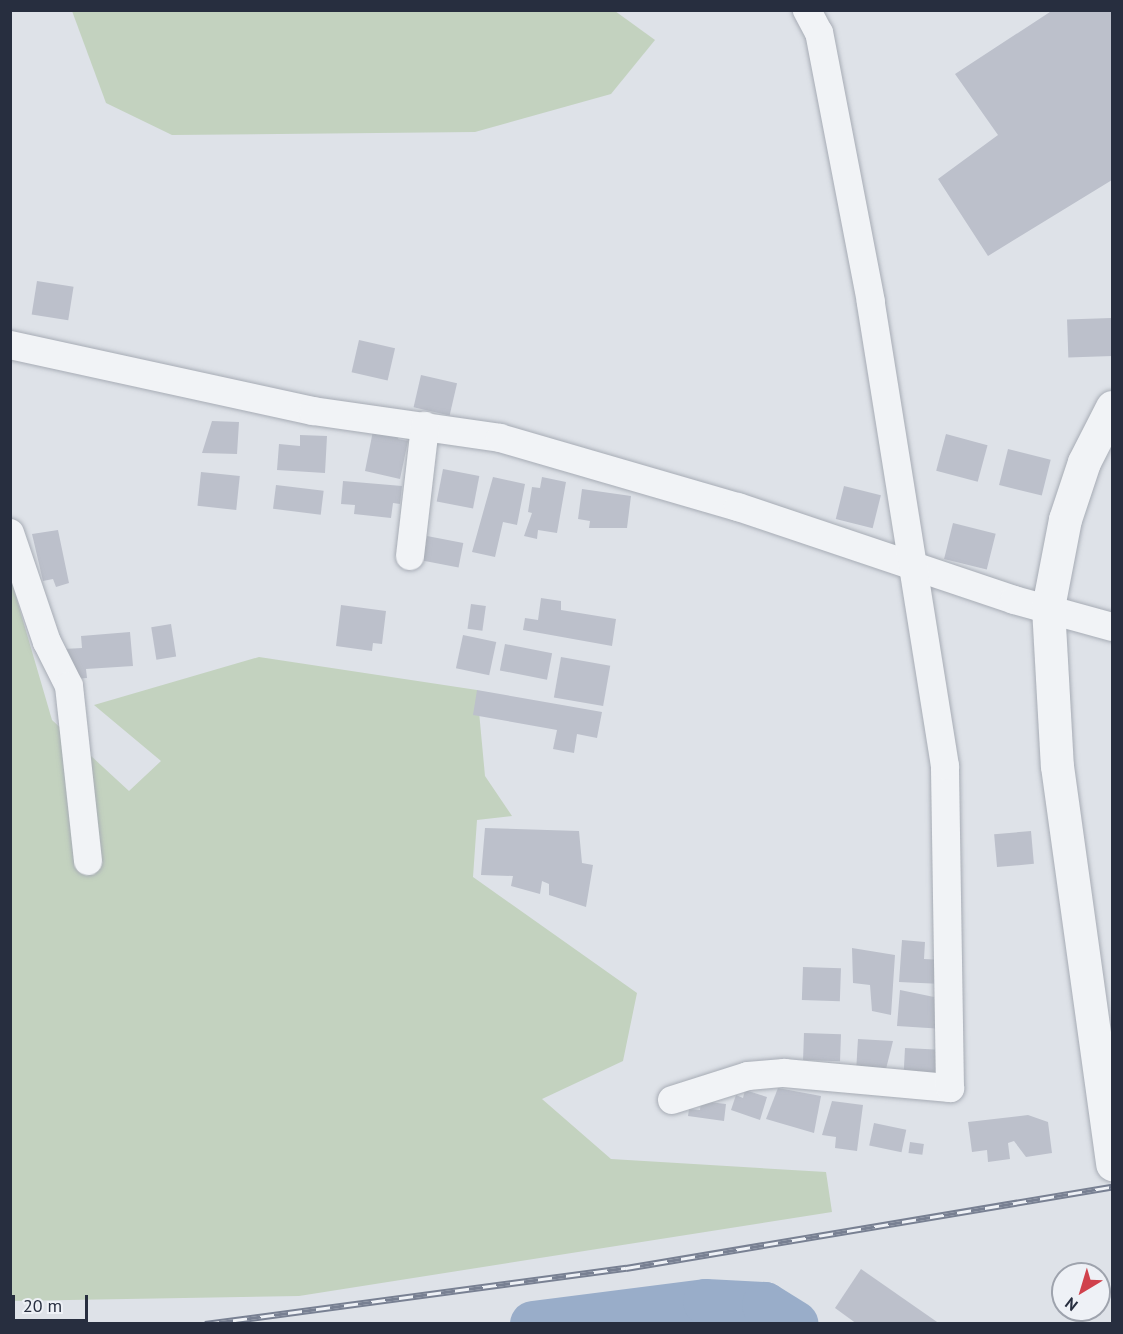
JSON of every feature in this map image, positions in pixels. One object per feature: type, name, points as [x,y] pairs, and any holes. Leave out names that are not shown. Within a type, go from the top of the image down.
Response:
[{"type":"street","points":[[672,1100],[748,1076],[784,1073],[950,1088],[945,766],[871,302],[819,33],[807,10]]},
{"type":"street","points":[[10,345],[302,409],[500,438],[665,484],[1113,627]]},
{"type":"street","points":[[1112,1157],[1057,766],[1048,607],[1065,519],[1084,462],[1113,407]]},
{"type":"street","points":[[410,556],[425,426]]},
{"type":"street","points":[[10,533],[47,642],[69,686],[88,861]]},
{"type":"green space","points":[[72,11],[615,11],[655,40],[611,94],[475,132],[172,135],[106,103]]},
{"type":"green space","points":[[10,576],[52,720],[129,791],[161,761],[94,705],[259,657],[477,690],[485,776],[512,816],[477,820],[473,877],[637,993],[623,1061],[542,1099],[611,1159],[826,1172],[832,1212],[299,1296],[11,1301]]},
{"type":"building","points":[[1053,10],[1112,10],[1112,180],[988,256],[938,179],[998,135],[955,74]]},
{"type":"building","points":[[37,281],[74,287],[68,320],[32,315]]},
{"type":"building","points":[[1111,318],[1112,356],[1068,358],[1067,320]]},
{"type":"building","points":[[359,340],[395,348],[388,380],[352,372]]},
{"type":"building","points":[[421,375],[457,383],[450,415],[414,407]]},
{"type":"building","points":[[212,421],[239,422],[237,454],[202,453]]},
{"type":"building","points":[[374,426],[400,432],[398,439],[408,441],[400,479],[365,471]]},
{"type":"building","points":[[946,434],[988,445],[978,482],[936,471]]},
{"type":"building","points":[[300,435],[327,436],[325,473],[277,470],[279,444],[300,446]]},
{"type":"building","points":[[1008,449],[1051,460],[1042,496],[999,485]]},
{"type":"building","points":[[443,469],[479,476],[473,508],[437,501]]},
{"type":"building","points":[[201,472],[240,476],[236,510],[197,506]]},
{"type":"building","points":[[493,477],[525,484],[517,525],[503,522],[495,557],[472,552]]},
{"type":"building","points":[[542,477],[566,482],[557,533],[538,530],[537,539],[524,536],[532,513],[528,512],[532,487],[540,488]]},
{"type":"building","points":[[343,481],[402,486],[400,504],[393,503],[391,518],[354,514],[355,505],[341,504]]},
{"type":"building","points":[[276,485],[324,491],[321,515],[273,509]]},
{"type":"building","points":[[844,486],[881,495],[873,528],[836,519]]},
{"type":"building","points":[[582,489],[631,496],[627,528],[589,528],[590,521],[578,519]]},
{"type":"building","points":[[953,523],[996,534],[987,570],[944,559]]},
{"type":"building","points":[[58,530],[69,583],[56,587],[53,579],[43,581],[32,534]]},
{"type":"building","points":[[427,536],[463,543],[459,568],[422,561]]},
{"type":"building","points":[[541,598],[561,601],[561,610],[616,619],[612,646],[523,630],[525,618],[538,620]]},
{"type":"building","points":[[471,604],[486,606],[482,631],[468,629]]},
{"type":"building","points":[[341,605],[386,611],[382,644],[373,643],[372,651],[336,646]]},
{"type":"building","points":[[171,624],[176,657],[156,660],[151,627]]},
{"type":"building","points":[[130,632],[133,666],[86,669],[87,678],[73,679],[64,649],[82,648],[81,636]]},
{"type":"building","points":[[463,635],[496,642],[489,675],[456,668]]},
{"type":"building","points":[[505,644],[552,653],[547,680],[500,671]]},
{"type":"building","points":[[561,657],[610,666],[603,706],[554,697]]},
{"type":"building","points":[[477,690],[602,712],[597,738],[577,734],[574,753],[553,749],[557,730],[473,715]]},
{"type":"building","points":[[485,828],[579,831],[582,863],[593,865],[586,907],[549,895],[549,884],[542,881],[540,894],[511,886],[513,876],[481,875]]},
{"type":"building","points":[[1031,831],[1034,864],[997,867],[994,834]]},
{"type":"building","points":[[902,940],[925,942],[924,959],[943,960],[942,984],[899,982]]},
{"type":"building","points":[[852,948],[895,955],[891,1015],[872,1011],[870,985],[853,983]]},
{"type":"building","points":[[803,967],[841,968],[840,1001],[802,1000]]},
{"type":"building","points":[[900,990],[939,998],[944,1029],[897,1026]]},
{"type":"building","points":[[804,1033],[841,1034],[840,1061],[803,1060]]},
{"type":"building","points":[[858,1039],[893,1041],[885,1073],[856,1072]]},
{"type":"building","points":[[905,1048],[940,1050],[938,1079],[903,1077]]},
{"type":"building","points":[[778,1088],[821,1096],[814,1133],[766,1119]]},
{"type":"building","points":[[745,1090],[767,1097],[760,1120],[731,1110],[736,1095],[743,1098]]},
{"type":"building","points":[[701,1101],[726,1104],[724,1121],[688,1116],[689,1109],[700,1110]]},
{"type":"building","points":[[832,1101],[863,1105],[857,1151],[835,1148],[836,1137],[822,1135]]},
{"type":"building","points":[[1028,1115],[1048,1122],[1052,1153],[1026,1157],[1014,1141],[1008,1143],[1010,1159],[988,1162],[987,1150],[972,1152],[968,1122]]},
{"type":"building","points":[[874,1123],[906,1130],[901,1152],[869,1145]]},
{"type":"building","points":[[910,1142],[924,1144],[922,1155],[908,1153]]},
{"type":"building","points":[[861,1269],[940,1324],[857,1324],[835,1308]]},
{"type":"waterway","points":[[533,1324],[706,1302],[765,1305],[796,1324]]},
{"type":"railway","points":[[205,1324],[626,1268],[1112,1187]]}]
